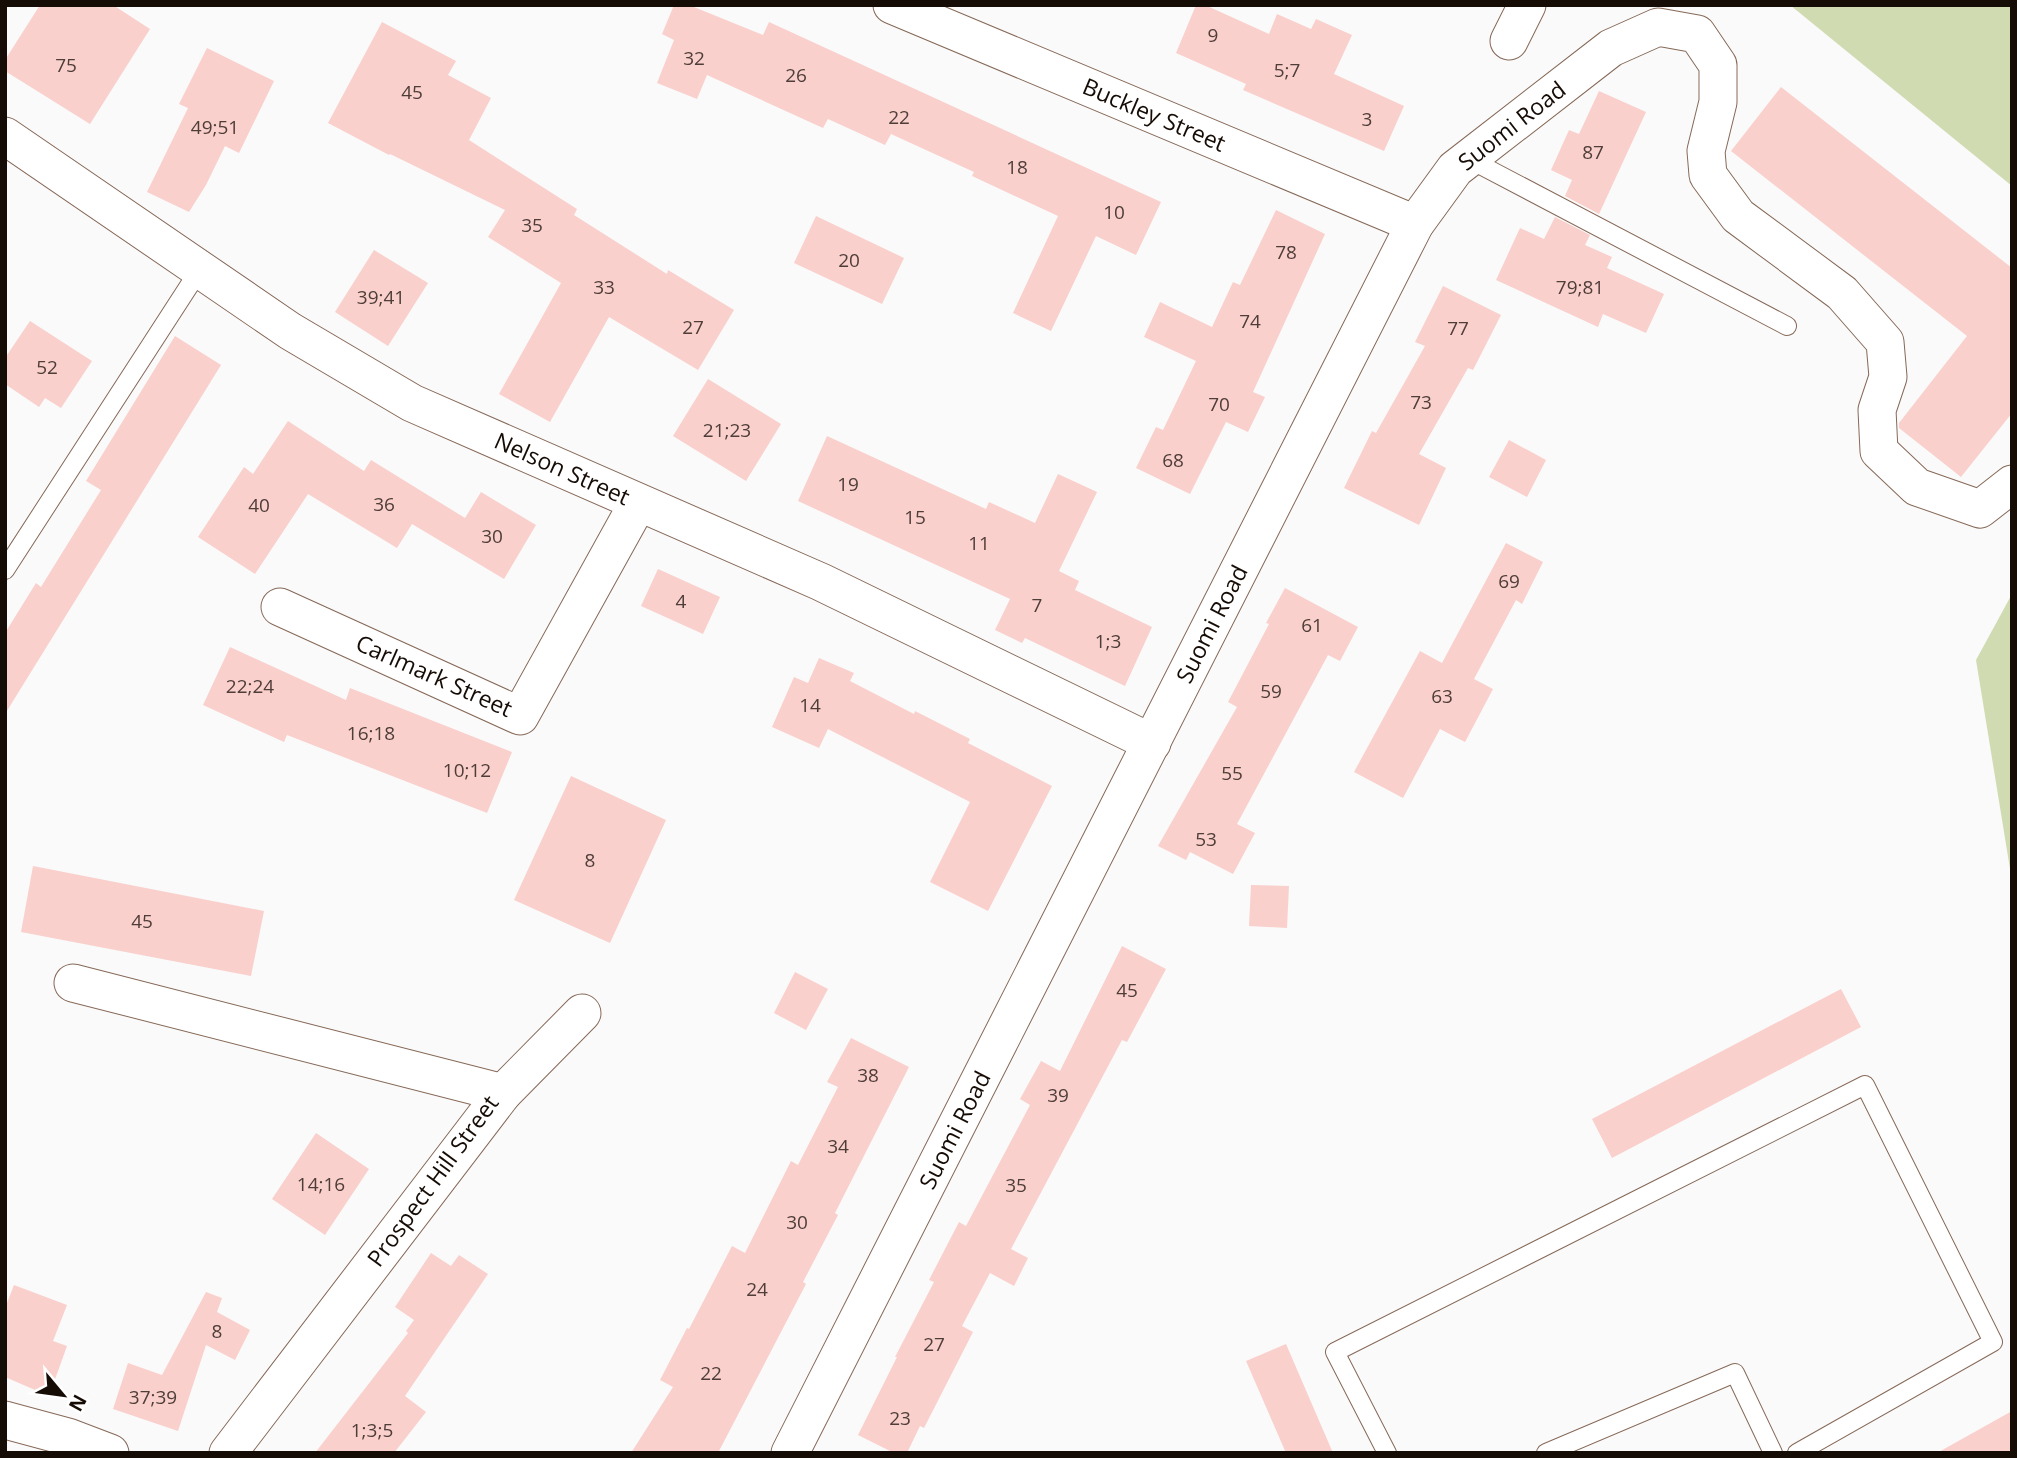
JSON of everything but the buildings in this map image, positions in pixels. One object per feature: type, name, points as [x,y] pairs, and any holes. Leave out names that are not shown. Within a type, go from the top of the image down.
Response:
[{"type":"street","name":"Buckley Street","points":[[892,5],[1415,224]]},
{"type":"street","points":[[1509,41],[1527,5]]},
{"type":"street","name":"Suomi Road","points":[[790,1453],[1415,224],[1455,169],[1611,48],[1658,27],[1697,34],[1718,65],[1718,102],[1706,151],[1708,175],[1738,216],[1842,293],[1885,342],[1888,377],[1877,410],[1880,451],[1917,487],[1980,509],[2012,484]]},
{"type":"street","name":"Nelson Street","points":[[5,136],[290,331],[412,403],[821,582],[1152,743]]},
{"type":"street","name":"Carlmark Street","points":[[280,607],[520,716],[638,503]]},
{"type":"street","name":"Prospect Hill Street","points":[[73,983],[503,1093],[228,1453]]},
{"type":"street","points":[[503,1093],[582,1013]]},
{"type":"street","points":[[5,1420],[68,1437],[110,1453]]},
{"type":"lane","points":[[1469,159],[1787,326]]},
{"type":"lane","points":[[5,570],[200,269]]},
{"type":"lane","points":[[1387,1453],[1335,1352],[1865,1085],[1993,1342],[1797,1453]]},
{"type":"lane","points":[[1546,1453],[1735,1373],[1773,1453]]},
{"type":"green space","points":[[1790,5],[2012,5],[2012,186]]},
{"type":"green space","points":[[2012,594],[2012,881],[1976,660]]}]
